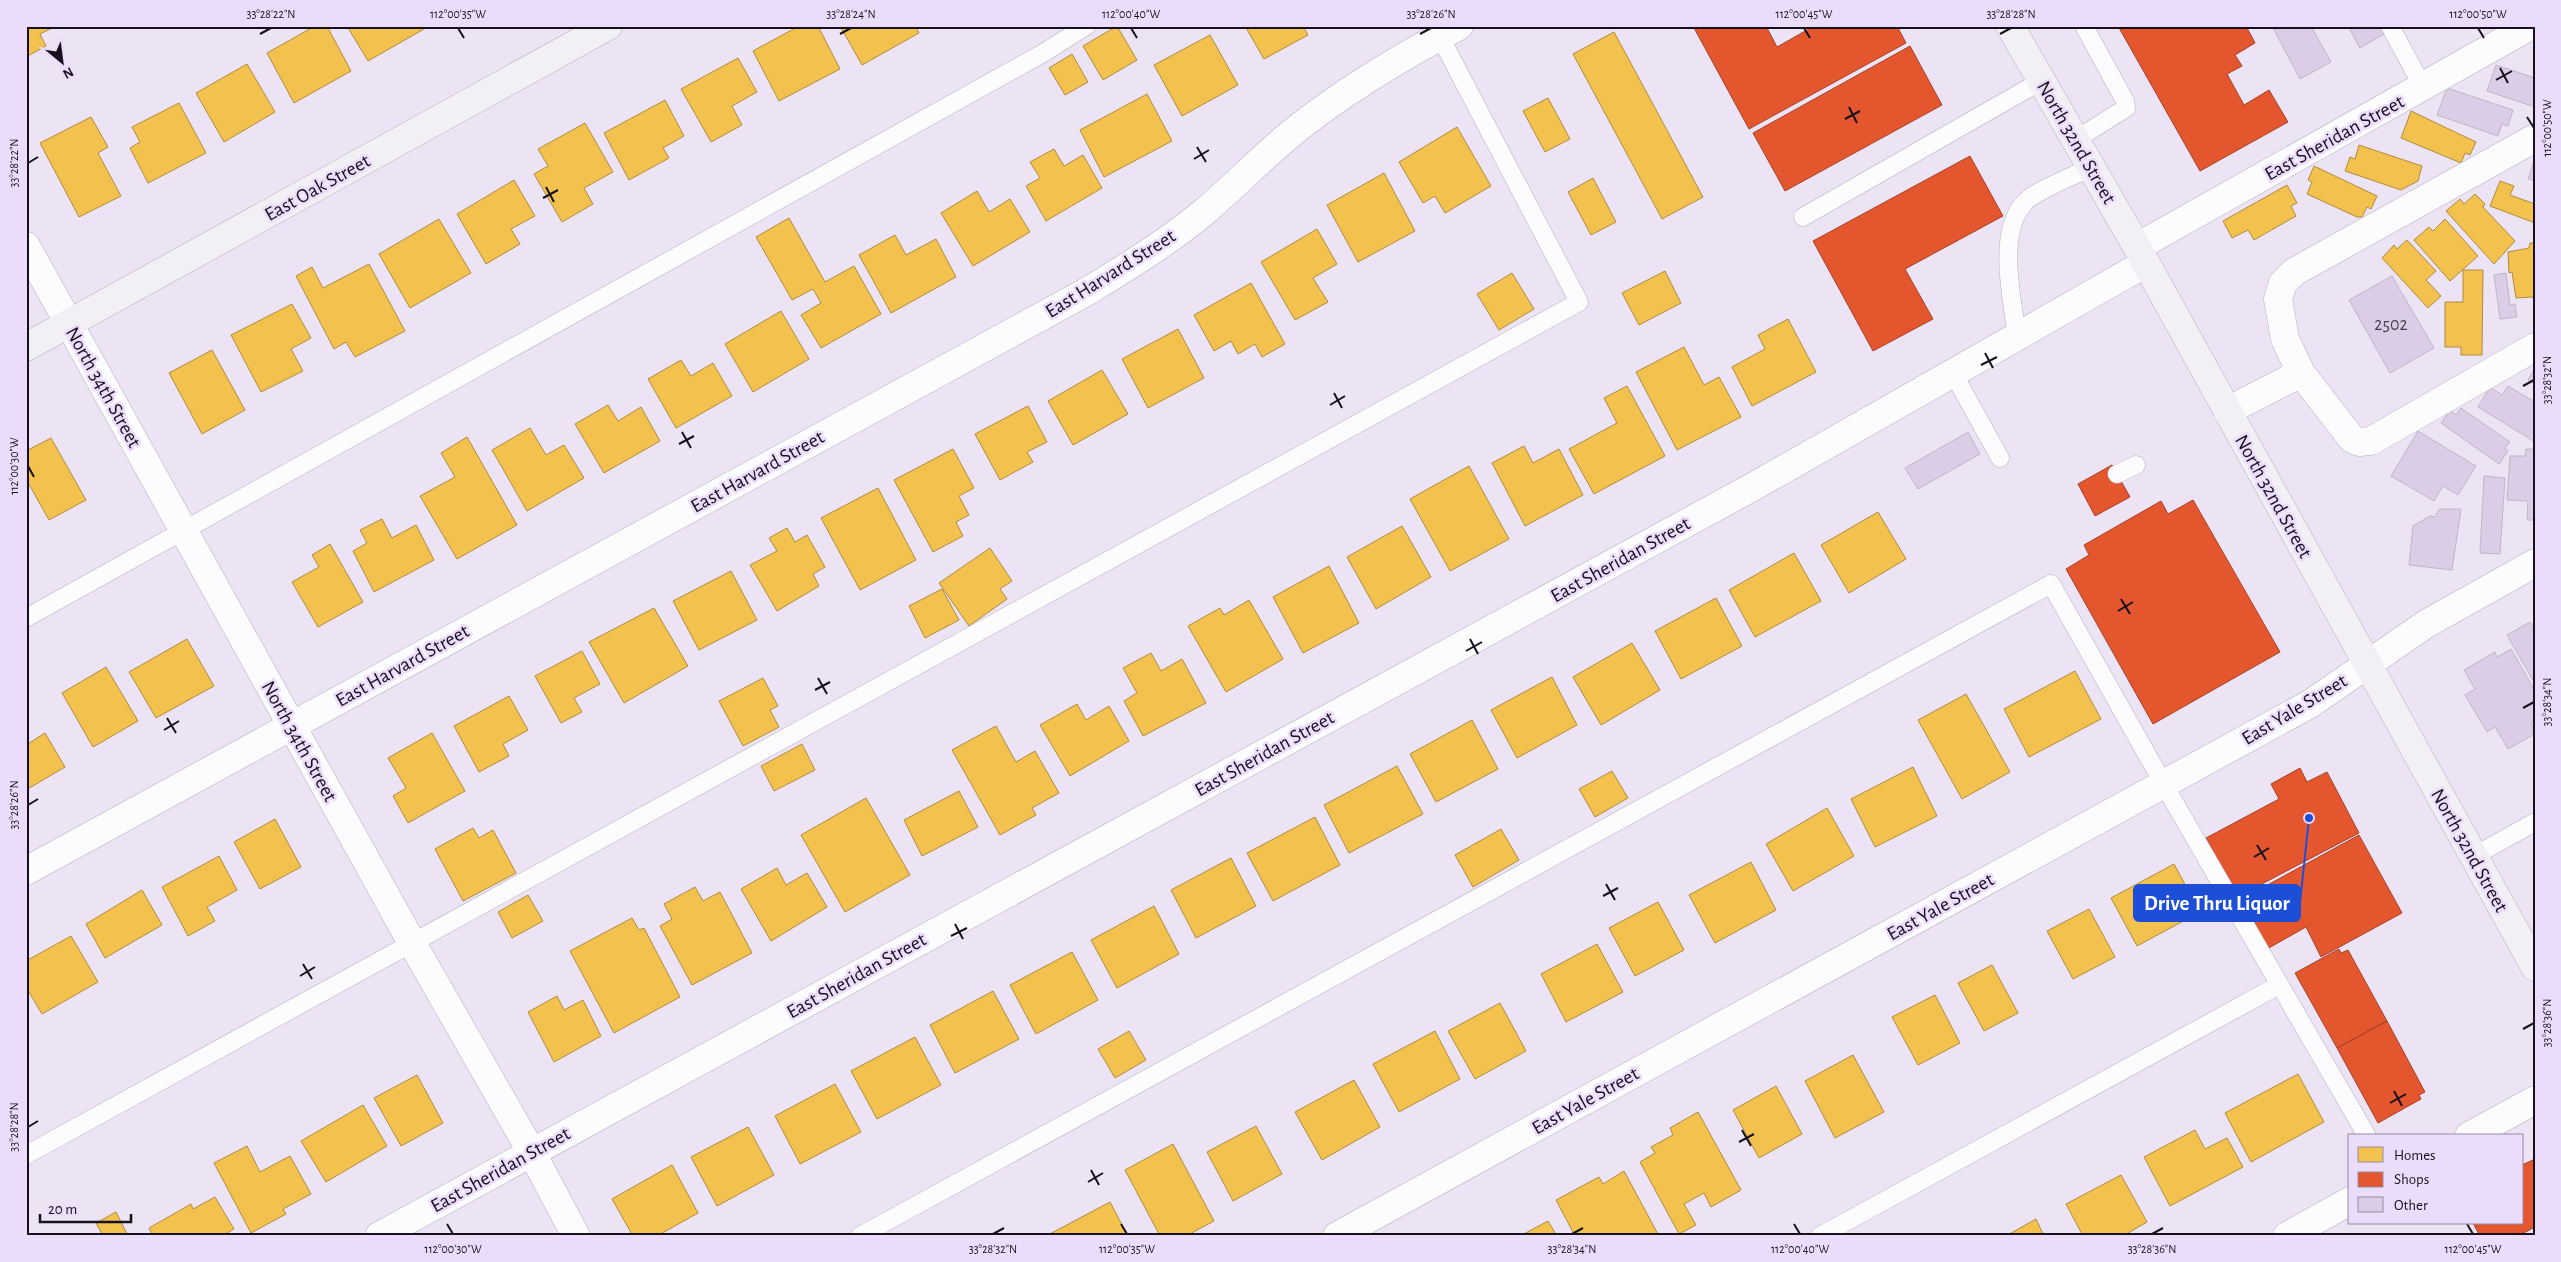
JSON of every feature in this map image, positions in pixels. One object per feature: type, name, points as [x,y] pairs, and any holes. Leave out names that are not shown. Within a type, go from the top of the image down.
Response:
[{"type":"main road","name":"East Oak Street","points":[[26,348],[608,26]]},
{"type":"main road","name":"North 32nd Street","points":[[2010,26],[2141,255],[2535,967]]},
{"type":"street","name":"East Sheridan Street","points":[[379,1236],[531,1151],[1758,484],[2017,336],[2141,255],[2423,87],[2530,26]]},
{"type":"street","name":"East Harvard Street","points":[[26,870],[1088,291],[1138,261],[1203,213],[1298,129],[1337,100],[1444,30]]},
{"type":"street","points":[[2535,138],[2294,272],[2284,283],[2278,299],[2285,339],[2301,373],[2352,439],[2359,442],[2371,441],[2535,347]]},
{"type":"street","name":"North 34th Street","points":[[26,246],[412,943],[531,1151],[576,1236]]},
{"type":"street","points":[[2227,411],[2301,373]]},
{"type":"street","name":"East Yale Street","points":[[1337,1236],[2310,704],[2426,624],[2535,563]]},
{"type":"street","points":[[2473,1134],[2535,1100]]},
{"type":"street","points":[[2287,1236],[2348,1202]]},
{"type":"lane","points":[[26,618],[1028,61],[1086,26]]},
{"type":"lane","points":[[2075,140],[2126,108],[2125,101],[2084,26]]},
{"type":"lane","points":[[2390,26],[2423,87]]},
{"type":"lane","points":[[26,1155],[1579,302],[1444,30]]},
{"type":"lane","points":[[1803,218],[2041,81]]},
{"type":"lane","points":[[2017,336],[2011,293],[2009,243],[2020,209],[2028,200],[2091,167]]},
{"type":"lane","points":[[1953,373],[2000,458]]},
{"type":"lane","points":[[2117,474],[2136,465]]},
{"type":"lane","points":[[860,1236],[2051,584],[2163,783],[2366,1134]]},
{"type":"lane","points":[[2474,856],[2535,822]]},
{"type":"lane","points":[[1820,1236],[2279,985]]},
{"type":"building: Homes","points":[[26,26],[52,28],[40,34],[46,46],[26,57]]},
{"type":"building: Homes","points":[[315,26],[327,26],[351,71],[294,103],[267,53]]},
{"type":"building: Homes","points":[[347,26],[422,26],[424,29],[368,61]]},
{"type":"building: Homes","points":[[799,26],[818,26],[840,69],[779,101],[753,51]]},
{"type":"building: Homes","points":[[840,26],[915,26],[919,33],[862,65]]},
{"type":"building: Homes","points":[[1117,26],[1137,60],[1103,80],[1083,46]]},
{"type":"building: Homes","points":[[1245,26],[1303,26],[1308,35],[1264,59]]},
{"type":"building: Homes","points":[[1614,32],[1703,197],[1662,219],[1573,54]]},
{"type":"building: Homes","points":[[1210,35],[1238,85],[1182,116],[1154,65]]},
{"type":"building: Homes","points":[[1072,54],[1088,82],[1065,95],[1049,68]]},
{"type":"building: Homes","points":[[738,58],[757,92],[732,106],[742,125],[711,142],[681,89]]},
{"type":"building: Homes","points":[[247,64],[275,112],[224,142],[196,93]]},
{"type":"building: Homes","points":[[1147,94],[1172,141],[1104,177],[1080,130]]},
{"type":"building: Homes","points":[[1548,98],[1570,139],[1545,152],[1523,111]]},
{"type":"building: Homes","points":[[665,100],[684,136],[663,148],[669,158],[629,180],[604,133]]},
{"type":"building: Homes","points":[[179,103],[206,153],[148,183],[130,148],[140,142],[132,127]]},
{"type":"building: Homes","points":[[2411,111],[2476,142],[2470,155],[2465,153],[2461,163],[2401,138]]},
{"type":"building: Homes","points":[[91,117],[108,147],[98,153],[121,196],[79,217],[40,143]]},
{"type":"building: Homes","points":[[585,123],[613,172],[584,188],[593,204],[562,222],[534,174],[548,166],[538,149]]},
{"type":"building: Homes","points":[[1457,127],[1491,186],[1445,213],[1435,196],[1423,203],[1399,162]]},
{"type":"building: Homes","points":[[2359,145],[2422,166],[2418,181],[2401,190],[2345,171],[2350,157],[2355,159]]},
{"type":"building: Homes","points":[[1054,149],[1064,166],[1083,155],[1102,188],[1046,221],[1026,186],[1040,178],[1030,162]]},
{"type":"building: Homes","points":[[2314,166],[2377,196],[2371,209],[2367,207],[2362,217],[2357,217],[2307,194],[2312,182],[2308,180]]},
{"type":"building: Homes","points":[[1384,173],[1415,231],[1358,262],[1327,205]]},
{"type":"building: Homes","points":[[1593,178],[1616,222],[1591,235],[1568,192]]},
{"type":"building: Homes","points":[[514,180],[535,216],[511,229],[520,244],[486,264],[457,214]]},
{"type":"building: Homes","points":[[2500,181],[2514,186],[2510,195],[2535,204],[2535,223],[2490,206]]},
{"type":"building: Homes","points":[[2287,185],[2297,203],[2291,206],[2296,216],[2254,240],[2248,230],[2232,238],[2223,221]]},
{"type":"building: Homes","points":[[977,191],[989,212],[1010,199],[1030,232],[973,266],[941,213]]},
{"type":"building: Homes","points":[[2475,194],[2485,204],[2483,207],[2515,241],[2494,264],[2446,211],[2460,199],[2464,204]]},
{"type":"building: Homes","points":[[789,218],[825,282],[854,266],[881,314],[821,348],[801,315],[821,303],[813,289],[792,300],[756,237]]},
{"type":"building: Homes","points":[[439,219],[471,273],[410,308],[379,254]]},
{"type":"building: Homes","points":[[2445,219],[2478,256],[2450,281],[2414,240],[2429,227],[2433,231]]},
{"type":"building: Homes","points":[[1317,229],[1337,264],[1313,278],[1328,302],[1295,320],[1261,262]]},
{"type":"building: Homes","points":[[895,235],[906,255],[936,239],[956,277],[891,313],[859,255]]},
{"type":"building: Homes","points":[[2407,240],[2436,271],[2426,280],[2441,296],[2428,308],[2382,258],[2394,245],[2397,249]]},
{"type":"building: Homes","points":[[2530,243],[2535,243],[2535,306],[2533,297],[2516,298],[2512,272],[2509,273],[2508,252],[2529,248]]},
{"type":"building: Homes","points":[[369,264],[405,331],[355,357],[346,342],[334,349],[296,276],[312,267],[323,288]]},
{"type":"building: Homes","points":[[2463,270],[2483,270],[2482,355],[2461,355],[2461,347],[2445,347],[2445,302],[2463,302]]},
{"type":"building: Homes","points":[[1665,271],[1681,303],[1639,325],[1622,293]]},
{"type":"building: Homes","points":[[1512,273],[1534,309],[1499,330],[1477,294]]},
{"type":"building: Homes","points":[[1251,283],[1285,344],[1262,357],[1255,344],[1238,354],[1231,341],[1214,351],[1194,315]]},
{"type":"building: Homes","points":[[292,304],[311,338],[291,349],[303,371],[261,392],[231,335]]},
{"type":"building: Homes","points":[[781,311],[809,359],[753,392],[725,344]]},
{"type":"building: Homes","points":[[1788,319],[1816,372],[1752,406],[1732,367],[1765,349],[1758,335]]},
{"type":"building: Homes","points":[[1178,329],[1204,378],[1148,408],[1122,359]]},
{"type":"building: Homes","points":[[1684,347],[1704,385],[1719,377],[1741,417],[1677,450],[1636,372]]},
{"type":"building: Homes","points":[[212,350],[245,410],[202,434],[169,373]]},
{"type":"building: Homes","points":[[681,360],[691,376],[713,363],[732,396],[676,428],[648,379]]},
{"type":"building: Homes","points":[[1102,370],[1128,414],[1073,445],[1048,401]]},
{"type":"building: Homes","points":[[1627,386],[1665,456],[1594,494],[1569,449],[1617,423],[1604,398]]},
{"type":"building: Homes","points":[[608,405],[618,421],[641,407],[660,441],[604,473],[575,424]]},
{"type":"building: Homes","points":[[1028,406],[1047,442],[1027,452],[1033,462],[1000,480],[975,434]]},
{"type":"building: Homes","points":[[530,428],[546,455],[564,445],[584,478],[527,511],[492,450]]},
{"type":"building: Homes","points":[[467,437],[517,525],[457,559],[420,496],[455,477],[441,453]]},
{"type":"building: Homes","points":[[51,438],[86,500],[49,520],[26,479],[26,451]]},
{"type":"building: Homes","points":[[1524,446],[1533,463],[1559,449],[1583,495],[1525,526],[1492,463]]},
{"type":"building: Homes","points":[[953,449],[974,488],[959,496],[969,515],[956,522],[963,536],[933,552],[894,480]]},
{"type":"building: Homes","points":[[1469,466],[1509,539],[1450,571],[1410,499]]},
{"type":"building: Homes","points":[[878,488],[916,560],[860,590],[821,518]]},
{"type":"building: Homes","points":[[1878,512],[1906,559],[1849,593],[1821,545]]},
{"type":"building: Homes","points":[[382,519],[392,538],[416,525],[434,560],[374,592],[353,551],[367,543],[360,530]]},
{"type":"building: Homes","points":[[1402,526],[1431,577],[1376,609],[1347,557]]},
{"type":"building: Homes","points":[[787,528],[795,542],[807,535],[825,567],[813,574],[819,586],[777,611],[750,565],[777,551],[769,538]]},
{"type":"building: Homes","points":[[330,544],[363,602],[318,627],[292,582],[319,567],[312,555]]},
{"type":"building: Homes","points":[[990,548],[1012,581],[1000,589],[1007,599],[969,626],[939,583]]},
{"type":"building: Homes","points":[[1794,553],[1821,601],[1755,637],[1729,590]]},
{"type":"building: Homes","points":[[1329,566],[1359,623],[1303,653],[1273,597]]},
{"type":"building: Homes","points":[[731,571],[757,620],[699,650],[673,601]]},
{"type":"building: Homes","points":[[942,589],[959,620],[925,638],[909,606]]},
{"type":"building: Homes","points":[[1716,598],[1742,646],[1681,679],[1655,631]]},
{"type":"building: Homes","points":[[1249,600],[1283,659],[1226,692],[1188,626],[1220,608],[1224,615]]},
{"type":"building: Homes","points":[[654,608],[688,666],[624,703],[589,642]]},
{"type":"building: Homes","points":[[187,639],[214,686],[156,718],[129,672]]},
{"type":"building: Homes","points":[[1632,643],[1660,690],[1601,725],[1573,677]]},
{"type":"building: Homes","points":[[582,651],[600,684],[574,698],[582,712],[561,723],[535,676]]},
{"type":"building: Homes","points":[[1151,653],[1161,671],[1182,659],[1206,703],[1143,736],[1124,701],[1137,693],[1123,668]]},
{"type":"building: Homes","points":[[106,667],[138,721],[93,747],[62,693]]},
{"type":"building: Homes","points":[[2075,671],[2101,719],[2029,757],[2004,709]]},
{"type":"building: Homes","points":[[1552,677],[1577,725],[1517,758],[1491,710]]},
{"type":"building: Homes","points":[[763,678],[778,706],[770,710],[779,727],[743,746],[719,701]]},
{"type":"building: Homes","points":[[1966,694],[2010,772],[1962,799],[1918,720]]},
{"type":"building: Homes","points":[[509,696],[528,730],[503,744],[509,756],[479,772],[454,726]]},
{"type":"building: Homes","points":[[1077,704],[1086,720],[1109,706],[1129,741],[1070,776],[1040,725]]},
{"type":"building: Homes","points":[[1472,720],[1498,769],[1436,802],[1410,754]]},
{"type":"building: Homes","points":[[996,726],[1016,762],[1035,751],[1059,793],[1032,808],[1036,815],[1000,835],[952,750]]},
{"type":"building: Homes","points":[[45,733],[65,767],[26,790],[26,745]]},
{"type":"building: Homes","points":[[432,733],[465,791],[408,823],[393,796],[406,788],[388,758]]},
{"type":"building: Homes","points":[[802,744],[815,770],[774,791],[761,766]]},
{"type":"building: Homes","points":[[1397,766],[1423,814],[1349,853],[1324,805]]},
{"type":"building: Homes","points":[[1913,767],[1937,816],[1875,847],[1851,799]]},
{"type":"building: Homes","points":[[1612,771],[1628,798],[1595,817],[1579,789]]},
{"type":"building: Homes","points":[[959,791],[978,827],[922,856],[904,820]]},
{"type":"building: Homes","points":[[866,798],[910,875],[845,912],[801,835]]},
{"type":"building: Homes","points":[[1827,808],[1854,856],[1793,891],[1766,844]]},
{"type":"building: Homes","points":[[1315,817],[1340,865],[1273,901],[1247,853]]},
{"type":"building: Homes","points":[[275,819],[301,867],[260,889],[234,842]]},
{"type":"building: Homes","points":[[473,828],[479,838],[493,830],[516,873],[463,901],[435,849]]},
{"type":"building: Homes","points":[[1501,829],[1519,860],[1473,887],[1455,855]]},
{"type":"building: Homes","points":[[219,856],[237,890],[207,907],[215,921],[188,936],[162,887]]},
{"type":"building: Homes","points":[[1231,858],[1256,906],[1196,938],[1171,890]]},
{"type":"building: Homes","points":[[1751,862],[1776,910],[1715,943],[1689,895]]},
{"type":"building: Homes","points":[[2174,864],[2200,912],[2137,946],[2111,898]]},
{"type":"building: Homes","points":[[777,868],[786,885],[807,873],[827,907],[771,941],[741,889]]},
{"type":"building: Homes","points":[[695,887],[703,901],[720,892],[752,953],[692,985],[660,926],[672,919],[664,904]]},
{"type":"building: Homes","points":[[142,890],[162,925],[105,958],[86,924]]},
{"type":"building: Homes","points":[[528,895],[543,921],[512,938],[498,912]]},
{"type":"building: Homes","points":[[1658,902],[1684,950],[1635,976],[1609,928]]},
{"type":"building: Homes","points":[[1154,906],[1179,954],[1117,988],[1091,940]]},
{"type":"building: Homes","points":[[2089,909],[2115,957],[2073,979],[2047,931]]},
{"type":"building: Homes","points":[[632,918],[639,930],[644,928],[680,997],[614,1033],[570,951]]},
{"type":"building: Homes","points":[[71,936],[98,982],[42,1014],[26,987],[26,961]]},
{"type":"building: Homes","points":[[1597,944],[1623,992],[1566,1022],[1541,974]]},
{"type":"building: Homes","points":[[1072,952],[1098,1000],[1036,1034],[1010,985]]},
{"type":"building: Homes","points":[[1992,965],[2018,1013],[1984,1031],[1958,983]]},
{"type":"building: Homes","points":[[993,991],[1019,1039],[955,1073],[930,1025]]},
{"type":"building: Homes","points":[[1935,995],[1960,1043],[1918,1065],[1892,1017]]},
{"type":"building: Homes","points":[[557,996],[564,1010],[583,1000],[601,1036],[554,1062],[528,1012]]},
{"type":"building: Homes","points":[[1500,1003],[1526,1051],[1475,1079],[1448,1031]]},
{"type":"building: Homes","points":[[1129,1031],[1146,1060],[1115,1078],[1098,1049]]},
{"type":"building: Homes","points":[[1435,1031],[1460,1079],[1399,1112],[1373,1064]]},
{"type":"building: Homes","points":[[915,1037],[941,1085],[877,1119],[851,1071]]},
{"type":"building: Homes","points":[[1853,1055],[1884,1112],[1835,1138],[1805,1081]]},
{"type":"building: Homes","points":[[2298,1074],[2324,1122],[2251,1162],[2225,1113]]},
{"type":"building: Homes","points":[[417,1075],[443,1123],[401,1146],[374,1098]]},
{"type":"building: Homes","points":[[1354,1080],[1380,1127],[1322,1160],[1295,1112]]},
{"type":"building: Homes","points":[[835,1084],[861,1132],[800,1164],[775,1116]]},
{"type":"building: Homes","points":[[1776,1086],[1802,1134],[1759,1158],[1733,1110]]},
{"type":"building: Homes","points":[[363,1105],[387,1146],[326,1182],[301,1141]]},
{"type":"building: Homes","points":[[1698,1112],[1741,1190],[1711,1207],[1704,1193],[1684,1204],[1696,1225],[1679,1234],[1640,1162],[1655,1153],[1651,1147],[1673,1135],[1670,1128]]},
{"type":"building: Homes","points":[[1256,1126],[1282,1174],[1233,1201],[1207,1152]]},
{"type":"building: Homes","points":[[748,1127],[774,1175],[717,1206],[691,1157]]},
{"type":"building: Homes","points":[[2195,1130],[2205,1149],[2227,1138],[2243,1167],[2170,1206],[2144,1157]]},
{"type":"building: Homes","points":[[1173,1144],[1214,1221],[1186,1236],[1160,1236],[1125,1170]]},
{"type":"building: Homes","points":[[247,1146],[260,1172],[290,1156],[311,1194],[283,1209],[286,1214],[251,1233],[214,1163]]},
{"type":"building: Homes","points":[[672,1165],[698,1213],[657,1236],[633,1236],[612,1199]]},
{"type":"building: Homes","points":[[1624,1171],[1659,1236],[1575,1236],[1556,1200],[1599,1177],[1603,1184]]},
{"type":"building: Homes","points":[[2121,1175],[2147,1222],[2123,1236],[2083,1236],[2066,1204]]},
{"type":"building: Homes","points":[[215,1197],[234,1229],[222,1236],[153,1236],[149,1228],[191,1204],[193,1209]]},
{"type":"building: Homes","points":[[1110,1202],[1128,1236],[1046,1236]]},
{"type":"building: Homes","points":[[116,1212],[128,1236],[103,1236],[96,1223]]},
{"type":"building: Homes","points":[[2036,1219],[2044,1236],[2006,1236]]},
{"type":"building: Homes","points":[[1548,1221],[1557,1236],[1520,1236]]},
{"type":"building: Shops","points":[[1693,26],[1766,26],[1777,47],[1814,26],[1897,26],[1906,43],[1749,129]]},
{"type":"building: Shops","points":[[2118,26],[2246,26],[2255,43],[2235,55],[2242,66],[2227,74],[2244,105],[2269,90],[2288,122],[2200,171]]},
{"type":"building: Shops","points":[[1910,46],[1942,105],[1785,191],[1753,133]]},
{"type":"building: Shops","points":[[1970,156],[2003,216],[1905,269],[1933,319],[1873,351],[1813,241]]},
{"type":"building: Shops","points":[[2112,465],[2130,497],[2095,516],[2078,484]]},
{"type":"building: Shops","points":[[2193,500],[2280,652],[2153,724],[2066,569],[2089,555],[2084,545],[2161,501],[2168,514]]},
{"type":"building: Shops","points":[[2300,768],[2307,782],[2327,772],[2359,833],[2237,897],[2206,838],[2279,799],[2271,784]]},
{"type":"building: Shops","points":[[2359,835],[2402,913],[2321,957],[2306,927],[2267,949],[2240,900]]},
{"type":"building: Shops","points":[[2339,949],[2341,953],[2348,950],[2387,1021],[2337,1048],[2295,973]]},
{"type":"building: Shops","points":[[2387,1021],[2425,1092],[2419,1095],[2421,1099],[2378,1123],[2337,1048]]},
{"type":"building: Shops","points":[[2535,1159],[2535,1227],[2518,1236],[2480,1236],[2474,1224],[2524,1224],[2524,1164]]},
{"type":"building: Other","points":[[2272,26],[2311,26],[2331,62],[2300,79]]},
{"type":"building: Other","points":[[2348,26],[2380,26],[2384,34],[2360,48]]},
{"type":"building: Other","points":[[2496,65],[2535,78],[2535,107],[2487,91]]},
{"type":"building: Other","points":[[2447,88],[2513,110],[2508,126],[2502,124],[2498,136],[2437,115]]},
{"type":"building: Other","points":[[2535,161],[2535,181],[2528,179]]},
{"type":"building: Other","points":[[2506,273],[2510,305],[2515,304],[2517,317],[2500,319],[2494,275]]},
{"type":"building: Other","points":[[2392,276],[2434,348],[2390,373],[2349,300]]},
{"type":"building: Other","points":[[2535,368],[2535,384],[2528,380]]},
{"type":"building: Other","points":[[2508,386],[2535,402],[2535,442],[2478,407],[2490,387],[2502,395]]},
{"type":"building: Other","points":[[2461,408],[2510,442],[2505,448],[2508,451],[2499,464],[2441,423],[2450,410],[2456,415]]},
{"type":"building: Other","points":[[2418,431],[2476,466],[2458,495],[2443,486],[2434,501],[2391,476]]},
{"type":"building: Other","points":[[1968,432],[1980,454],[1918,489],[1905,468]]},
{"type":"building: Other","points":[[2526,449],[2535,449],[2535,520],[2527,520],[2528,501],[2507,500],[2510,456],[2525,456]]},
{"type":"building: Other","points":[[2484,476],[2505,478],[2500,554],[2480,553]]},
{"type":"building: Other","points":[[2439,509],[2461,509],[2452,570],[2409,565],[2413,526],[2430,516],[2435,517]]},
{"type":"building: Other","points":[[2530,622],[2535,631],[2535,684],[2507,635]]},
{"type":"building: Other","points":[[2511,649],[2535,691],[2535,720],[2531,722],[2535,734],[2508,749],[2495,727],[2487,732],[2465,695],[2475,689],[2464,670],[2495,652],[2497,657]]},
{"type":"place","name":"Drive Thru Liquor","points":[[2309,818]]}]
